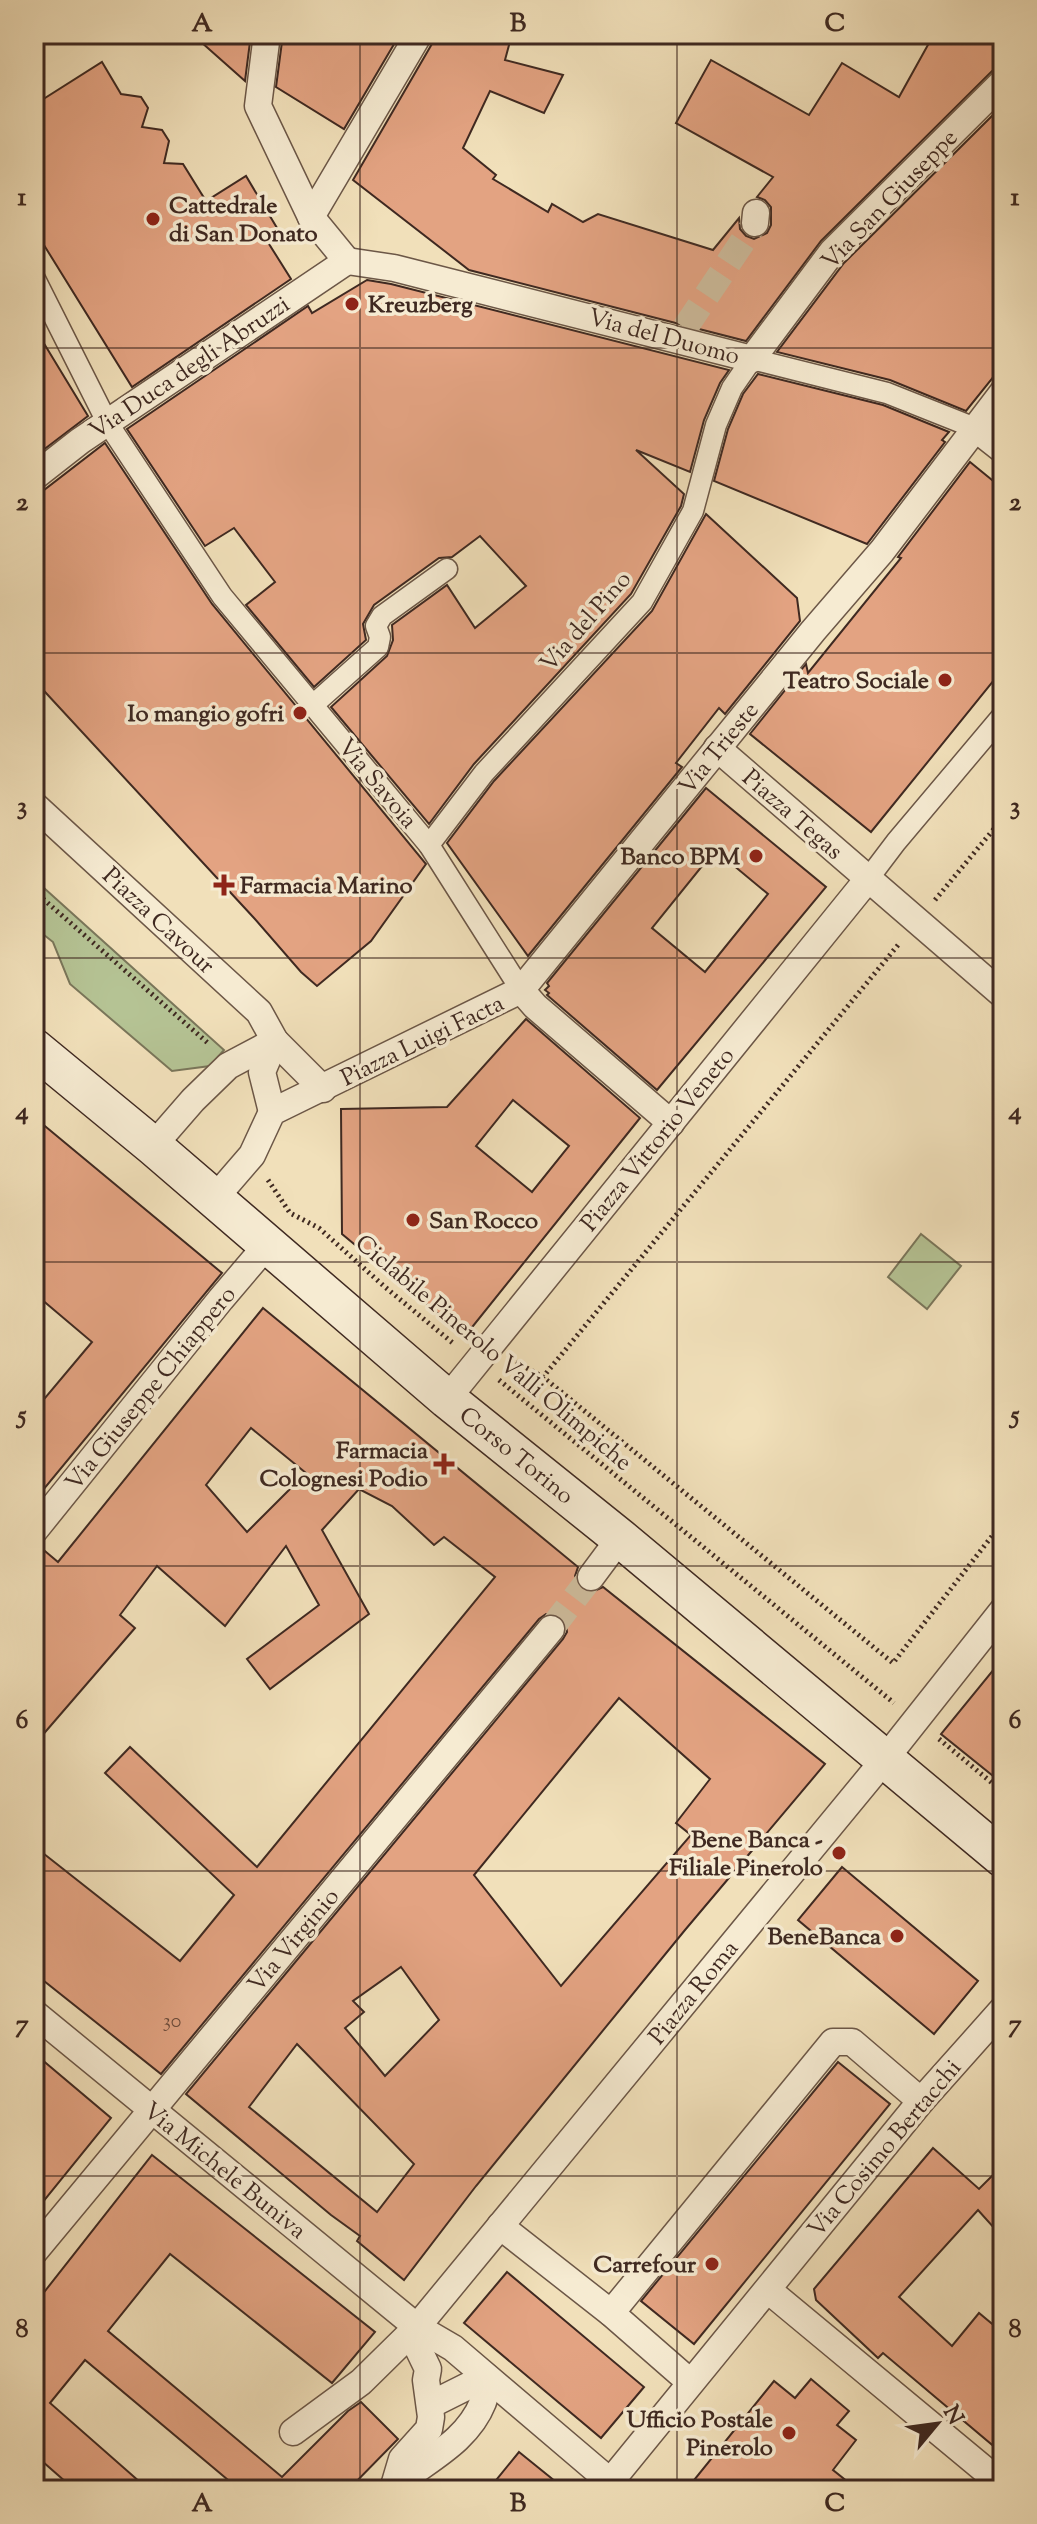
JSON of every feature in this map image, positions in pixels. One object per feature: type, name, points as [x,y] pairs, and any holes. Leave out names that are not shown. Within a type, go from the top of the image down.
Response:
[{"type":"main road","name":"Corso Torino","points":[[34,1048],[447,1399],[620,1538],[1003,1858]]},
{"type":"street","points":[[267,34],[258,106],[311,217],[347,261]]},
{"type":"street","points":[[311,217],[419,34]]},
{"type":"street","name":"Via San Giuseppe","points":[[752,359],[832,252],[1003,82]]},
{"type":"street","name":"Via del Duomo","points":[[347,261],[394,268],[681,334],[752,359],[887,393],[975,428]]},
{"type":"street","name":"Via Duca degli Abruzzi","points":[[34,477],[107,422],[347,261]]},
{"type":"street","name":"Via Savoia","points":[[34,277],[107,422],[222,596],[429,845],[521,990],[671,1123]]},
{"type":"street","name":"Via del Pino","points":[[429,845],[484,773],[642,602],[693,511],[716,425],[732,388],[752,359]]},
{"type":"street","name":"Via Trieste","points":[[521,990],[882,551],[1003,392]]},
{"type":"street","points":[[975,428],[1003,450]]},
{"type":"street","points":[[313,705],[378,647],[380,637],[376,626],[382,616],[447,569]]},
{"type":"street","name":"Piazza Vittorio Veneto","points":[[447,1399],[896,842],[1003,715]]},
{"type":"street","name":"Piazza Tegas","points":[[717,748],[868,879]]},
{"type":"street","name":"Piazza Cavour","points":[[34,805],[259,1012],[275,1041]]},
{"type":"street","points":[[868,879],[1003,995]]},
{"type":"street","name":"Piazza Luigi Facta","points":[[267,1123],[323,1089],[521,990]]},
{"type":"street","points":[[153,1146],[228,1066],[275,1041]]},
{"type":"street","points":[[214,1199],[252,1155],[267,1123],[262,1072],[275,1041]]},
{"type":"street","name":"Piazza Luigi Facta","points":[[275,1041],[323,1089]]},
{"type":"street","name":"Via Giuseppe Chiappero","points":[[34,1531],[267,1245]]},
{"type":"street","points":[[591,1577],[620,1538]]},
{"type":"street","points":[[885,1759],[1003,1610]]},
{"type":"street","name":"Via Virginio","points":[[34,2252],[551,1629]]},
{"type":"street","name":"Piazza Roma","points":[[417,2327],[885,1759]]},
{"type":"street","name":"Via Cosimo Bertacchi","points":[[615,2486],[690,2382],[921,2101],[1003,2009]]},
{"type":"street","name":"Via Michele Buniva","points":[[34,2013],[417,2327],[453,2348],[615,2486]]},
{"type":"street","points":[[611,2313],[833,2042],[852,2042],[921,2101]]},
{"type":"street","points":[[500,2226],[611,2313],[690,2382]]},
{"type":"street","points":[[768,2290],[1003,2485]]},
{"type":"street","points":[[393,2489],[402,2459],[429,2429],[431,2417],[426,2380],[428,2369],[414,2340],[417,2327]]},
{"type":"street","points":[[293,2432],[361,2382],[417,2327]]},
{"type":"street","points":[[393,2489],[460,2436],[485,2400],[486,2377],[430,2405]]},
{"type":"path","points":[[1003,818],[543,1377],[893,1663],[1003,1522]]},
{"type":"path","points":[[34,891],[208,1043],[228,1066]]},
{"type":"path","name":"Ciclabile Pinerolo Valli Olimpiche","points":[[267,1123],[261,1169],[290,1213],[319,1228],[385,1287],[1003,1792]]},
{"type":"green space","points":[[34,879],[224,1050],[210,1066],[172,1071],[70,984],[53,942],[34,927]]},
{"type":"green space","points":[[921,1234],[961,1266],[927,1309],[888,1277]]},
{"type":"building","points":[[192,34],[251,34],[245,81]]},
{"type":"building","points":[[283,34],[400,34],[344,129],[276,87]]},
{"type":"building","points":[[435,34],[512,34],[505,60],[563,75],[544,113],[490,91],[463,148],[496,175],[493,179],[548,212],[552,204],[583,222],[598,214],[713,250],[739,218],[740,229],[746,236],[754,239],[767,233],[771,225],[771,207],[757,197],[773,177],[676,123],[711,60],[809,115],[842,63],[899,97],[934,34],[1003,34],[1003,66],[992,71],[821,241],[746,341],[469,270],[353,180]]},
{"type":"building","name":"Cattedrale di San Donato","points":[[102,62],[121,94],[141,97],[148,108],[142,127],[162,130],[169,141],[164,163],[183,164],[206,201],[246,176],[277,228],[264,236],[291,279],[132,387],[34,229],[34,105]]},
{"type":"building","points":[[1003,105],[1003,365],[966,411],[890,380],[777,352],[844,263]]},
{"type":"building","points":[[367,280],[729,370],[704,420],[690,472],[636,450],[684,494],[681,506],[631,594],[474,764],[429,824],[331,707],[387,656],[393,640],[392,625],[447,585],[475,628],[526,586],[480,536],[452,557],[439,558],[374,605],[363,624],[366,640],[314,687],[246,605],[275,582],[234,528],[205,546],[127,429],[308,306],[312,313]]},
{"type":"building","points":[[34,327],[88,416],[34,457]]},
{"type":"building","points":[[758,374],[883,405],[949,432],[942,440],[945,442],[867,544],[714,481],[728,429],[743,394]]},
{"type":"building","points":[[105,443],[212,604],[426,864],[371,941],[317,986],[34,680],[34,493],[44,490]]},
{"type":"building","points":[[970,462],[1003,489],[1003,669],[871,832],[750,734],[806,664],[808,673],[901,558],[898,557]]},
{"type":"building","points":[[706,514],[797,598],[800,621],[725,714],[719,708],[676,763],[682,767],[528,956],[447,843],[494,781],[652,611]]},
{"type":"building","points":[[706,788],[826,887],[657,1090],[547,995],[547,983]],"holes":[[[715,850],[768,894],[705,972],[652,928]]]},
{"type":"building","points":[[526,1019],[640,1118],[465,1336],[342,1234],[341,1109],[447,1107]],"holes":[[[513,1100],[569,1146],[532,1192],[476,1146]]]},
{"type":"building","points":[[34,1117],[222,1273],[34,1501],[34,1411],[92,1342],[34,1293]]},
{"type":"building","points":[[263,1308],[578,1567],[575,1576],[581,1589],[590,1593],[603,1587],[825,1764],[476,2186],[404,2280],[357,2241],[360,2236],[186,2094],[563,1639],[567,1632],[566,1624],[561,1616],[546,1614],[539,1619],[161,2074],[34,1973],[34,1846],[180,1961],[234,1895],[105,1773],[130,1747],[257,1867],[495,1577],[444,1537],[434,1545],[392,1506],[359,1489],[322,1530],[369,1614],[270,1689],[247,1659],[319,1605],[286,1546],[225,1626],[157,1566],[120,1615],[135,1628],[34,1745],[34,1547],[39,1546],[58,1562]],"holes":[[[251,1428],[306,1473],[247,1532],[206,1485]],[[619,1698],[710,1779],[676,1823],[691,1835],[561,1986],[474,1875]],[[401,1967],[439,2020],[385,2076],[345,2028],[364,2012],[353,2001]],[[297,2044],[414,2164],[377,2212],[249,2107]]]},
{"type":"building","points":[[1003,1658],[1003,1784],[941,1734]]},
{"type":"building","points":[[842,1867],[978,1981],[934,2034],[798,1920]]},
{"type":"building","points":[[34,2053],[111,2118],[34,2213]]},
{"type":"building","points":[[838,2062],[890,2104],[694,2344],[641,2301]]},
{"type":"building","points":[[933,2148],[979,2189],[1003,2165],[1003,2238],[978,2210],[899,2297],[952,2346],[979,2313],[1003,2333],[1003,2454],[883,2353],[878,2358],[816,2300],[814,2289]]},
{"type":"building","points":[[152,2155],[375,2332],[332,2383],[170,2254],[108,2331],[282,2477],[348,2411],[361,2402],[398,2439],[348,2490],[240,2490],[85,2360],[50,2403],[149,2490],[75,2490],[34,2454],[34,2305]]},
{"type":"building","points":[[507,2272],[644,2387],[601,2438],[464,2323]]},
{"type":"building","name":"Ufficio Postale Pinerolo","points":[[811,2379],[849,2411],[837,2425],[856,2440],[833,2470],[858,2490],[686,2490],[774,2381],[795,2398]]},
{"type":"building","points":[[519,2452],[566,2490],[488,2490]]},
{"type":"tunnel","points":[[685,328],[755,223]]},
{"type":"tunnel","points":[[551,1629],[591,1577]]},
{"type":"place","name":"Cattedrale di San Donato","points":[[153,219]]},
{"type":"place","name":"Kreuzberg","points":[[352,304]]},
{"type":"place","name":"Teatro Sociale","points":[[945,680]]},
{"type":"place","name":"Io mangio gofri","points":[[300,713]]},
{"type":"place","name":"Banco BPM","points":[[756,856]]},
{"type":"place","name":"Farmacia Marino","points":[[224,885]]},
{"type":"place","name":"San Rocco","points":[[413,1220]]},
{"type":"place","name":"Farmacia Colognesi Podio","points":[[444,1464]]},
{"type":"place","name":"Bene Banca - Filiale Pinerolo","points":[[839,1853]]},
{"type":"place","name":"BeneBanca","points":[[897,1936]]},
{"type":"place","name":"Carrefour","points":[[712,2264]]},
{"type":"place","name":"Ufficio Postale Pinerolo","points":[[789,2433]]}]
